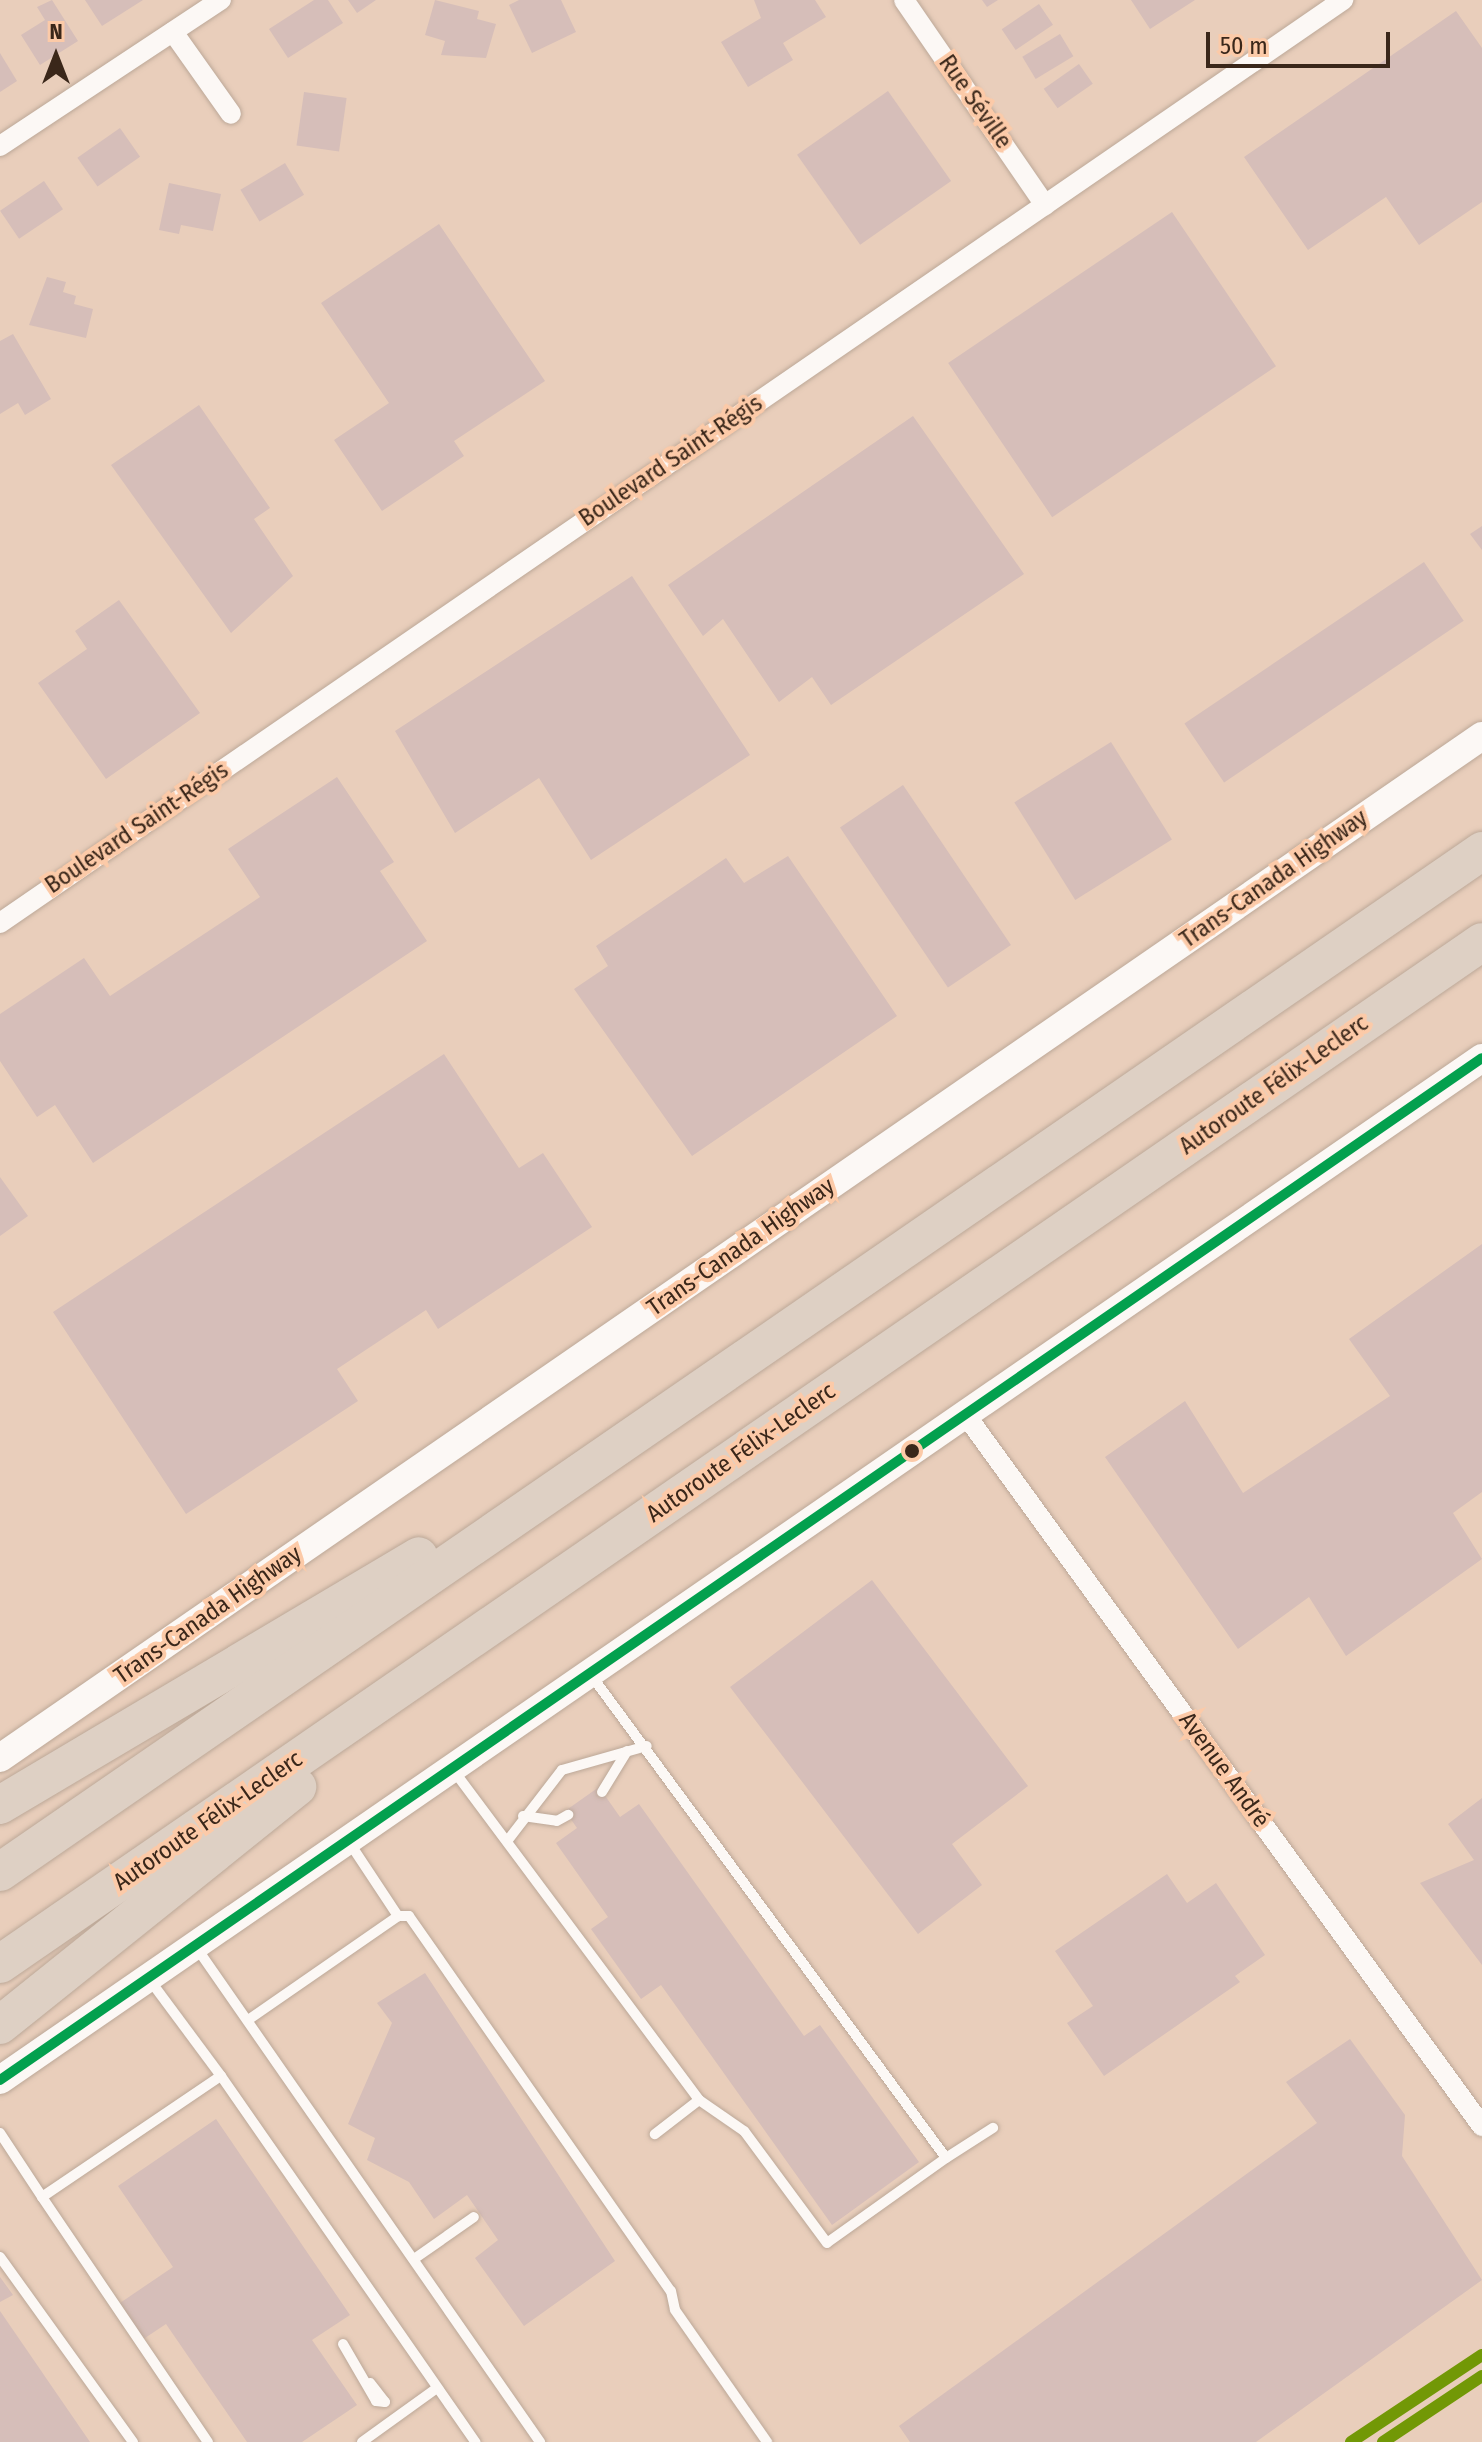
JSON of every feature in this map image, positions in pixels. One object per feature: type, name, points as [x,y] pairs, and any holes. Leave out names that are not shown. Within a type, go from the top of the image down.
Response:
[{"type":"highway","points":[[0,1872],[1482,851]]},
{"type":"highway","name":"Autoroute Félix-Leclerc","points":[[0,1964],[1482,942]]},
{"type":"highway","points":[[0,1805],[82,1750],[654,1422]]},
{"type":"highway","points":[[0,2025],[513,1610]]},
{"type":"main road","name":"Trans-Canada Highway","points":[[0,1758],[1482,736]]},
{"type":"main road","points":[[0,2080],[1482,1058]]},
{"type":"street","points":[[0,146],[221,0]]},
{"type":"street","name":"Rue Séville","points":[[904,0],[1045,205]]},
{"type":"street","name":"Boulevard Saint-Régis","points":[[0,923],[1343,0]]},
{"type":"street","points":[[173,32],[231,114]]},
{"type":"street","name":"Avenue André","points":[[965,1414],[1482,2126]]},
{"type":"lane","points":[[590,1674],[647,1746],[946,2158]]},
{"type":"lane","points":[[508,1840],[523,1816],[562,1770],[647,1746]]},
{"type":"lane","points":[[602,1792],[627,1751]]},
{"type":"lane","points":[[452,1769],[508,1840],[699,2100],[744,2131],[827,2243],[993,2128]]},
{"type":"lane","points":[[523,1816],[557,1821],[568,1815]]},
{"type":"lane","points":[[348,1840],[398,1916]]},
{"type":"lane","points":[[248,2020],[398,1916],[409,1916],[767,2442]]},
{"type":"lane","points":[[195,1946],[540,2442]]},
{"type":"lane","points":[[148,1978],[221,2076],[475,2442]]},
{"type":"lane","points":[[42,2197],[221,2076]]},
{"type":"lane","points":[[655,2134],[699,2100]]},
{"type":"lane","points":[[0,2133],[208,2442]]},
{"type":"lane","points":[[414,2259],[474,2217]]},
{"type":"lane","points":[[0,2257],[133,2442]]},
{"type":"lane","points":[[343,2344],[396,2418]]},
{"type":"lane","points":[[362,2442],[437,2388]]},
{"type":"building","points":[[52,0],[78,41],[40,65],[21,35],[45,20],[37,7]]},
{"type":"building","points":[[85,0],[143,0],[102,26]]},
{"type":"building","points":[[314,0],[328,0],[343,23],[288,58],[269,29]]},
{"type":"building","points":[[348,0],[376,0],[357,13]]},
{"type":"building","points":[[435,0],[479,11],[477,19],[496,24],[486,58],[441,55],[445,41],[425,35]]},
{"type":"building","points":[[519,0],[561,0],[576,32],[532,53],[509,5]]},
{"type":"building","points":[[754,0],[815,0],[826,17],[783,43],[793,60],[748,87],[721,42],[761,18]]},
{"type":"building","points":[[982,0],[998,0],[987,7]]},
{"type":"building","points":[[1131,0],[1195,0],[1150,29]]},
{"type":"building","points":[[1039,4],[1053,25],[1016,50],[1002,29]]},
{"type":"building","points":[[1456,11],[1482,48],[1482,202],[1419,245],[1386,197],[1308,250],[1244,157]]},
{"type":"building","points":[[1060,34],[1073,56],[1036,79],[1022,57]]},
{"type":"building","points":[[0,53],[17,81],[0,92]]},
{"type":"building","points":[[1079,64],[1093,84],[1058,108],[1044,89]]},
{"type":"building","points":[[888,91],[951,181],[860,245],[797,155]]},
{"type":"building","points":[[304,92],[347,98],[339,151],[296,145]]},
{"type":"building","points":[[120,128],[140,157],[97,186],[77,158]]},
{"type":"building","points":[[285,163],[304,195],[259,221],[240,190]]},
{"type":"building","points":[[44,181],[63,209],[19,239],[0,211]]},
{"type":"building","points":[[169,183],[221,194],[213,231],[181,225],[179,234],[159,230]]},
{"type":"building","points":[[1172,212],[1276,366],[1052,517],[948,363]]},
{"type":"building","points":[[439,224],[545,381],[454,441],[464,456],[382,511],[334,440],[389,403],[321,303]]},
{"type":"building","points":[[47,277],[66,282],[63,292],[76,296],[74,304],[93,309],[86,338],[29,325]]},
{"type":"building","points":[[13,334],[51,399],[25,415],[18,403],[0,414],[0,341]]},
{"type":"building","points":[[199,405],[270,508],[254,519],[293,576],[231,633],[111,465]]},
{"type":"building","points":[[913,416],[1024,574],[831,705],[812,677],[779,702],[723,619],[703,636],[668,585]]},
{"type":"building","points":[[1482,526],[1482,550],[1470,534]]},
{"type":"building","points":[[1424,562],[1464,621],[1224,782],[1184,724]]},
{"type":"building","points":[[632,576],[750,755],[591,860],[539,778],[455,833],[395,731]]},
{"type":"building","points":[[119,600],[200,713],[106,779],[38,683],[87,649],[75,631]]},
{"type":"building","points":[[1111,742],[1172,840],[1075,900],[1014,802]]},
{"type":"building","points":[[337,777],[394,862],[380,871],[427,941],[93,1163],[55,1105],[37,1117],[0,1061],[0,1014],[84,958],[110,996],[260,897],[228,849]]},
{"type":"building","points":[[903,785],[1011,945],[948,988],[840,827]]},
{"type":"building","points":[[788,856],[897,1016],[692,1156],[574,989],[608,966],[596,946],[726,858],[744,883]]},
{"type":"building","points":[[444,1054],[519,1168],[543,1153],[592,1227],[438,1329],[426,1310],[337,1369],[358,1401],[186,1514],[53,1312]]},
{"type":"building","points":[[0,1177],[28,1216],[0,1236]]},
{"type":"building","points":[[1482,1244],[1482,1492],[1453,1513],[1482,1559],[1346,1656],[1309,1597],[1238,1649],[1105,1457],[1185,1401],[1243,1493],[1390,1396],[1349,1339]]},
{"type":"building","points":[[872,1580],[1028,1786],[952,1844],[982,1885],[918,1934],[730,1687]]},
{"type":"building","points":[[599,1787],[620,1817],[639,1804],[804,2036],[820,2025],[919,2162],[832,2225],[661,1985],[641,1999],[591,1929],[608,1917],[556,1843],[577,1828],[565,1811]]},
{"type":"building","points":[[1482,1798],[1482,1965],[1420,1883],[1474,1860],[1448,1824]]},
{"type":"building","points":[[1167,1874],[1187,1903],[1216,1883],[1265,1955],[1235,1976],[1240,1982],[1104,2076],[1067,2023],[1093,2006],[1055,1951]]},
{"type":"building","points":[[425,1973],[615,2261],[524,2326],[475,2258],[498,2240],[467,2195],[434,2219],[409,2182],[367,2160],[375,2138],[348,2124],[392,2023],[377,2003]]},
{"type":"building","points":[[1350,2039],[1405,2115],[1402,2156],[1482,2280],[1256,2442],[910,2442],[899,2426],[1317,2123],[1286,2082]]},
{"type":"building","points":[[216,2119],[350,2315],[312,2340],[357,2405],[302,2442],[247,2442],[166,2324],[142,2340],[117,2305],[173,2267],[118,2186]]},
{"type":"building","points":[[0,2277],[13,2295],[0,2302]]},
{"type":"building","points":[[0,2311],[90,2442],[0,2442]]},
{"type":"transit line","points":[[0,2080],[1482,1058]]},
{"type":"transit line","points":[[1351,2442],[1482,2355]]},
{"type":"transit line","points":[[1383,2442],[1482,2376]]}]
